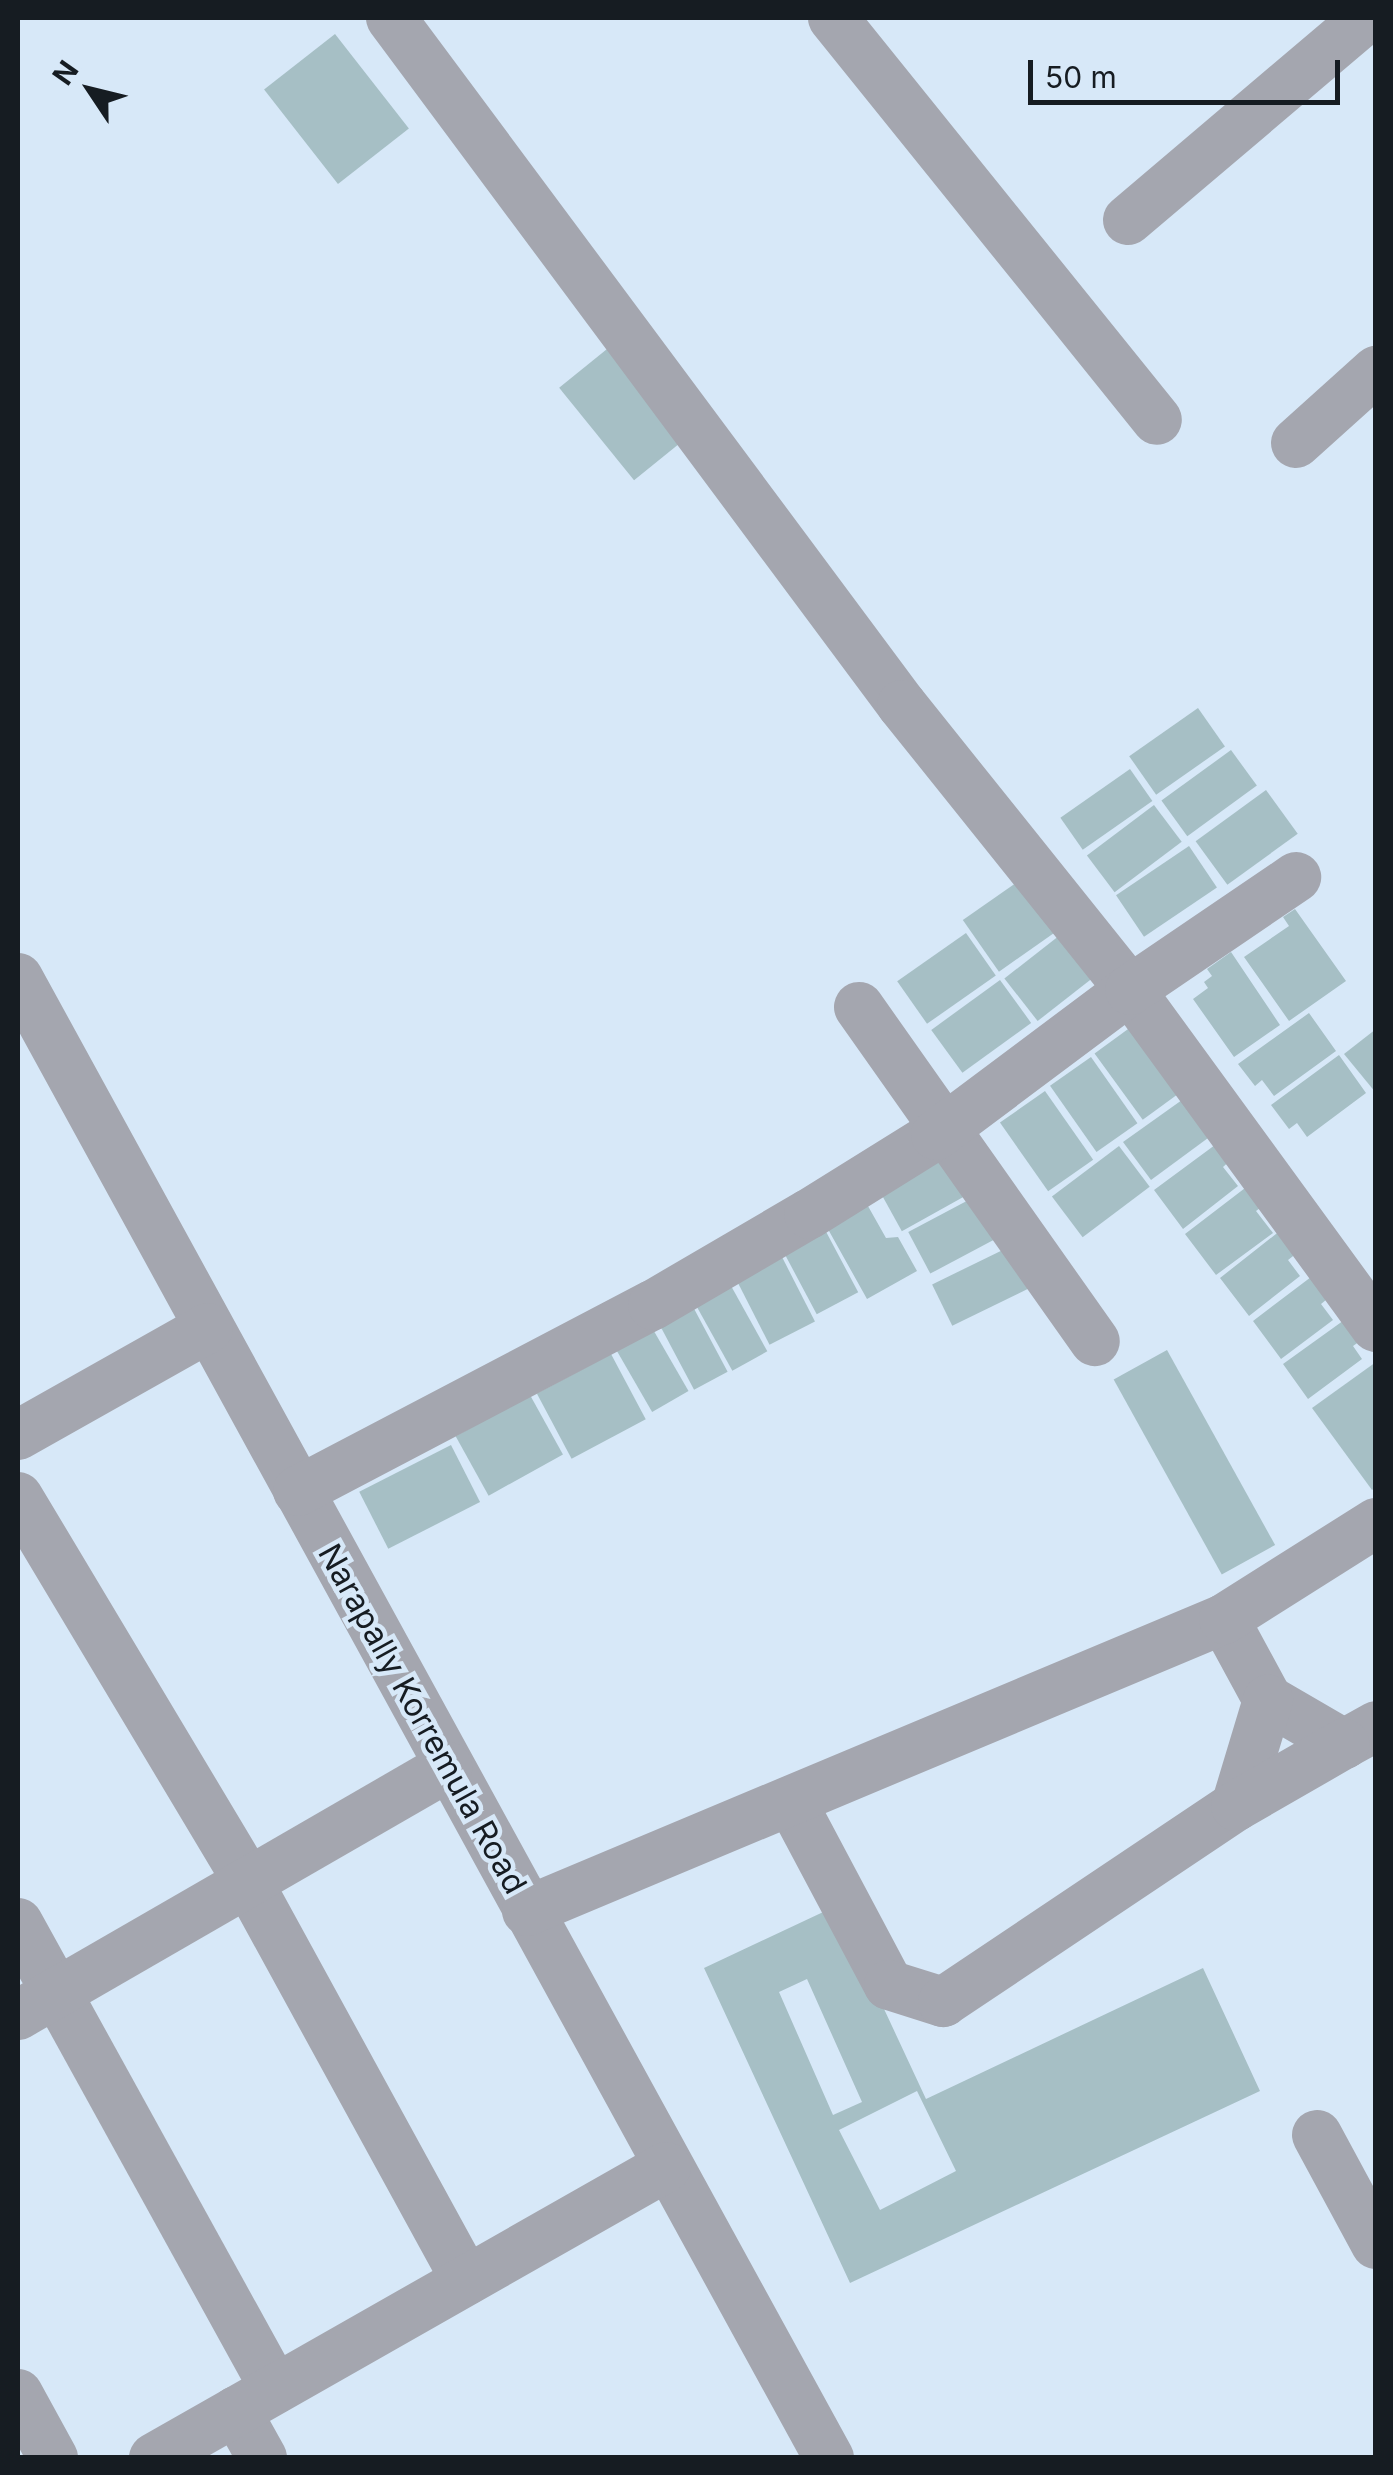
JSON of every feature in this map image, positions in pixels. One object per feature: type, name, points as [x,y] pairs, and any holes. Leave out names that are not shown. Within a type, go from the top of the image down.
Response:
[{"type":"street","points":[[391,18],[902,705],[1130,990],[1376,1327]]},
{"type":"street","points":[[833,18],[1157,420]]},
{"type":"street","points":[[1128,220],[1365,23]]},
{"type":"street","points":[[1296,443],[1376,371]]},
{"type":"street","points":[[298,1491],[653,1305],[946,1128],[1130,990],[1296,877]]},
{"type":"street","name":"Narapally Korremula Road","points":[[18,978],[666,2167],[829,2458]]},
{"type":"street","points":[[859,1007],[1095,1341]]},
{"type":"street","points":[[18,1435],[208,1328]]},
{"type":"street","points":[[18,1497],[248,1882],[466,2280]]},
{"type":"street","points":[[527,1911],[1224,1620],[1376,1524]]},
{"type":"street","points":[[1224,1620],[1268,1700],[1360,1735]]},
{"type":"street","points":[[1236,1806],[1268,1700]]},
{"type":"street","points":[[791,1801],[889,1985],[943,2002],[1236,1806],[1360,1735]]},
{"type":"street","points":[[38,2003],[448,1767]]},
{"type":"street","points":[[18,1923],[38,2003],[256,2400],[262,2458]]},
{"type":"street","points":[[1316,2134],[1376,2244]]},
{"type":"street","points":[[154,2458],[666,2167]]},
{"type":"street","points":[[18,2394],[53,2458]]},
{"type":"building","points":[[335,34],[409,129],[338,184],[264,89]]},
{"type":"building","points":[[612,345],[687,437],[634,480],[559,388]]},
{"type":"building","points":[[1198,708],[1225,747],[1156,795],[1129,756]]},
{"type":"building","points":[[1231,750],[1257,786],[1187,836],[1161,801]]},
{"type":"building","points":[[1130,769],[1152,801],[1083,850],[1060,818]]},
{"type":"building","points":[[1266,790],[1298,834],[1227,885],[1196,841]]},
{"type":"building","points":[[1154,805],[1182,842],[1115,892],[1087,856]]},
{"type":"building","points":[[1189,846],[1217,887],[1144,937],[1116,895]]},
{"type":"building","points":[[1030,873],[1066,925],[999,972],[963,920]]},
{"type":"building","points":[[1295,909],[1346,981],[1289,1021],[1244,957],[1289,926],[1283,917]]},
{"type":"building","points":[[1069,928],[1102,971],[1038,1021],[1004,978]]},
{"type":"building","points":[[966,933],[996,976],[927,1024],[897,981]]},
{"type":"building","points":[[1231,952],[1280,1025],[1234,1057],[1193,999],[1208,988],[1204,982],[1212,976],[1207,969]]},
{"type":"building","points":[[1000,980],[1031,1023],[962,1073],[931,1030]]},
{"type":"building","points":[[1309,1013],[1336,1051],[1274,1096],[1262,1080],[1255,1086],[1238,1064]]},
{"type":"building","points":[[1135,1024],[1183,1090],[1143,1120],[1095,1053]]},
{"type":"building","points":[[1376,1029],[1376,1093],[1344,1054]]},
{"type":"building","points":[[1339,1055],[1366,1093],[1307,1137],[1297,1123],[1289,1129],[1271,1105]]},
{"type":"building","points":[[1091,1057],[1137,1123],[1097,1152],[1050,1086]]},
{"type":"building","points":[[1045,1091],[1093,1160],[1048,1191],[1000,1123]]},
{"type":"building","points":[[1189,1095],[1208,1138],[1151,1180],[1123,1142]]},
{"type":"building","points":[[1219,1142],[1232,1159],[1223,1167],[1238,1186],[1183,1229],[1154,1190]]},
{"type":"building","points":[[1119,1146],[1150,1187],[1083,1237],[1052,1197]]},
{"type":"building","points":[[950,1153],[972,1192],[902,1231],[880,1192]]},
{"type":"building","points":[[1249,1185],[1264,1205],[1256,1211],[1273,1233],[1216,1275],[1185,1234]]},
{"type":"building","points":[[978,1195],[1000,1236],[930,1274],[908,1232]]},
{"type":"building","points":[[864,1199],[886,1238],[898,1237],[917,1271],[867,1299],[824,1222]]},
{"type":"building","points":[[823,1226],[858,1292],[817,1314],[782,1248]]},
{"type":"building","points":[[1281,1230],[1297,1253],[1288,1260],[1300,1276],[1249,1316],[1220,1278]]},
{"type":"building","points":[[1013,1245],[1033,1286],[952,1326],[932,1284]]},
{"type":"building","points":[[780,1253],[815,1322],[770,1345],[735,1276]]},
{"type":"building","points":[[1315,1274],[1332,1295],[1321,1304],[1333,1320],[1281,1359],[1253,1321]]},
{"type":"building","points":[[730,1284],[767,1351],[732,1371],[695,1303]]},
{"type":"building","points":[[691,1303],[728,1372],[694,1390],[657,1321]]},
{"type":"building","points":[[1347,1318],[1363,1339],[1353,1346],[1362,1359],[1308,1399],[1283,1364]]},
{"type":"building","points":[[651,1326],[688,1391],[652,1412],[615,1347]]},
{"type":"building","points":[[1167,1350],[1275,1545],[1222,1575],[1114,1380]]},
{"type":"building","points":[[611,1354],[646,1419],[572,1459],[537,1393]]},
{"type":"building","points":[[1376,1362],[1376,1487],[1372,1490],[1312,1408]]},
{"type":"building","points":[[530,1395],[563,1454],[489,1496],[456,1436]]},
{"type":"building","points":[[451,1445],[480,1502],[388,1549],[359,1492]]},
{"type":"building","points":[[836,1906],[926,2099],[1203,1968],[1260,2091],[850,2283],[704,1968]],"holes":[[[807,1979],[862,2102],[833,2115],[779,1992]],[[917,2091],[956,2171],[880,2210],[839,2130]]]}]
